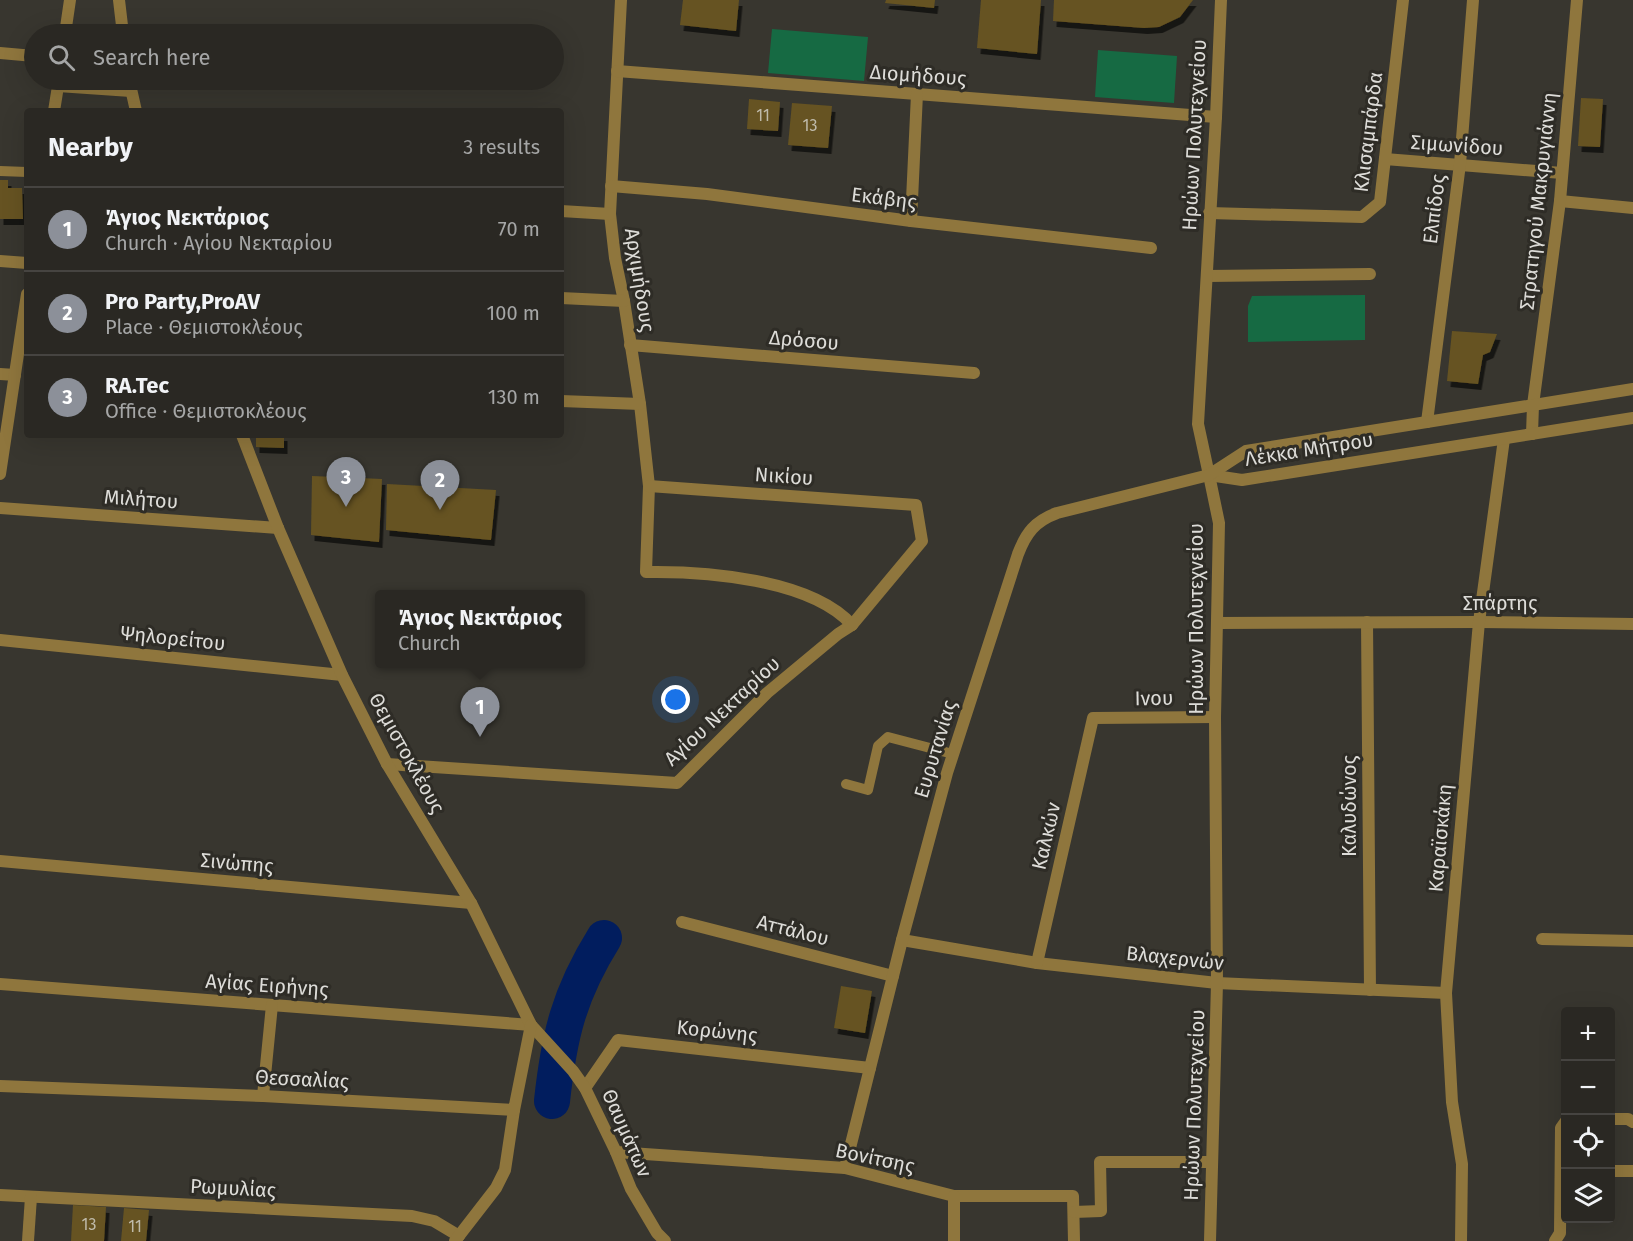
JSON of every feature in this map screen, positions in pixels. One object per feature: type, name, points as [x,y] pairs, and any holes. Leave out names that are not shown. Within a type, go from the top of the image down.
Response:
[{"type":"street","points":[[66,24],[70,0]]},
{"type":"street","points":[[119,0],[122,24]]},
{"type":"street","name":"Αρχιμήδους","points":[[621,0],[610,214],[615,258],[640,404],[649,486],[646,572],[707,574],[763,581],[820,602],[844,615],[852,625]]},
{"type":"street","name":"Ηρώων Πολυτεχνείου","points":[[1210,1241],[1217,983],[1215,717],[1218,523],[1198,424],[1221,0]]},
{"type":"street","name":"Κλισαμπάρδα","points":[[1209,213],[1362,217],[1380,202],[1404,0]]},
{"type":"street","name":"Ελπίδος","points":[[1427,422],[1460,164],[1473,0]]},
{"type":"street","name":"Στρατηγού Μακρυγιάννη","points":[[1532,434],[1533,405],[1560,201],[1577,0]]},
{"type":"street","points":[[0,53],[24,55]]},
{"type":"street","name":"Διομήδους","points":[[617,71],[1216,117]]},
{"type":"street","points":[[54,108],[57,90]]},
{"type":"street","points":[[131,90],[135,108]]},
{"type":"street","points":[[911,221],[917,94]]},
{"type":"street","name":"Σιμωνίδου","points":[[1385,159],[1562,173]]},
{"type":"street","name":"Εκάβης","points":[[611,186],[707,194],[911,221],[1151,248]]},
{"type":"street","points":[[1560,201],[1633,208]]},
{"type":"street","points":[[564,211],[610,214]]},
{"type":"street","points":[[0,261],[24,263]]},
{"type":"street","points":[[1207,276],[1370,274]]},
{"type":"street","points":[[564,298],[624,301]]},
{"type":"street","points":[[0,474],[24,314]]},
{"type":"street","name":"Δρόσου","points":[[630,345],[974,373]]},
{"type":"street","points":[[0,374],[15,375]]},
{"type":"street","name":"Λέκκα Μήτρου","points":[[1209,475],[1246,451],[1633,390]]},
{"type":"street","points":[[564,401],[640,404]]},
{"type":"street","name":"Λέκκα Μήτρου","points":[[1209,475],[1242,480],[1633,418]]},
{"type":"street","name":"Θεμιστοκλέους","points":[[243,438],[278,528],[342,675],[387,764],[471,903],[531,1025],[549,1044]]},
{"type":"street","name":"Καραϊσκάκη","points":[[1461,1241],[1462,1164],[1452,1102],[1446,993],[1479,622],[1504,439]]},
{"type":"street","name":"Ευρυτανίας","points":[[845,1168],[902,940],[953,754],[1018,554],[1029,530],[1047,516],[1209,475]]},
{"type":"street","name":"Νικίου","points":[[649,486],[916,505]]},
{"type":"street","name":"Αγίου Νεκταρίου","points":[[387,764],[677,783],[767,693],[852,625],[922,541],[916,505]]},
{"type":"street","name":"Μιλήτου","points":[[0,508],[278,528]]},
{"type":"street","name":"Καλυδώνος","points":[[1367,622],[1370,990]]},
{"type":"street","name":"Σπάρτης","points":[[1217,623],[1633,624]]},
{"type":"street","name":"Ψηλορείτου","points":[[0,640],[342,675]]},
{"type":"street","name":"Ινου","points":[[1093,718],[1215,717]]},
{"type":"street","name":"Καλκών","points":[[1037,963],[1093,718]]},
{"type":"street","name":"Σινώπης","points":[[0,861],[471,903]]},
{"type":"street","name":"Αττάλου","points":[[682,922],[893,976]]},
{"type":"street","points":[[1542,939],[1633,941]]},
{"type":"street","name":"Βλαχερνών","points":[[902,940],[1037,963],[1217,983],[1446,993]]},
{"type":"street","name":"Αγίας Ειρήνης","points":[[0,984],[531,1025]]},
{"type":"street","points":[[263,1096],[272,1005]]},
{"type":"street","points":[[457,1239],[496,1188],[505,1170],[531,1025]]},
{"type":"street","name":"Κορώνης","points":[[585,1088],[618,1040],[870,1068]]},
{"type":"street","name":"Θαυμάτων","points":[[549,1044],[585,1088],[616,1152],[631,1190],[664,1241]]},
{"type":"street","name":"Θεσσαλίας","points":[[0,1086],[263,1096],[514,1110]]},
{"type":"street","points":[[1615,1119],[1628,1119],[1633,1122]]},
{"type":"street","name":"Βονίτσης","points":[[616,1152],[845,1168],[954,1196],[1073,1196],[1074,1212]]},
{"type":"street","points":[[1074,1241],[1074,1212],[1101,1211],[1100,1162],[1211,1162]]},
{"type":"street","points":[[1615,1171],[1633,1171]]},
{"type":"street","name":"Ρωμυλίας","points":[[0,1195],[412,1216],[434,1221],[457,1239]]},
{"type":"street","points":[[954,1196],[954,1241]]},
{"type":"street","points":[[28,1241],[31,1197]]},
{"type":"street","points":[[1555,1241],[1560,1233],[1561,1212]]},
{"type":"lane","points":[[0,171],[24,172]]},
{"type":"lane","points":[[846,784],[868,790],[878,746],[888,737],[953,754]]},
{"type":"green space","points":[[772,29],[868,37],[864,81],[768,73]]},
{"type":"green space","points":[[1098,50],[1177,56],[1174,103],[1095,97]]},
{"type":"green space","points":[[1365,295],[1365,340],[1248,342],[1248,306],[1252,296]]},
{"type":"building","points":[[683,0],[739,0],[736,31],[680,25]]},
{"type":"building","points":[[886,0],[935,0],[934,8],[885,3]]},
{"type":"building","points":[[981,0],[1041,0],[1037,54],[977,48]]},
{"type":"building","points":[[1054,0],[1193,0],[1180,17],[1159,27],[1144,28],[1053,21]]},
{"type":"building","points":[[1581,98],[1603,99],[1600,147],[1578,146]]},
{"type":"building","points":[[749,99],[780,102],[778,131],[747,129]]},
{"type":"building","points":[[792,103],[832,106],[828,148],[788,145]]},
{"type":"building","points":[[0,180],[8,180],[8,188],[22,188],[23,219],[0,219]]},
{"type":"building","points":[[1452,331],[1497,334],[1490,352],[1483,355],[1478,384],[1447,381]]},
{"type":"building","points":[[256,438],[284,438],[284,448],[256,447]]},
{"type":"building","points":[[312,476],[382,479],[379,542],[311,535]]},
{"type":"building","points":[[387,484],[496,490],[491,540],[386,530]]},
{"type":"building","points":[[841,986],[872,991],[865,1033],[834,1028]]},
{"type":"building","points":[[73,1205],[106,1207],[104,1241],[71,1241]]},
{"type":"building","points":[[124,1208],[149,1210],[146,1241],[121,1241]]},
{"type":"waterway","points":[[552,1101],[562,1036],[574,997],[604,938]]},
{"type":"place","name":"RA.Tec","points":[[346,507]]},
{"type":"place","name":"Pro Party,ProAV","points":[[440,510]]},
{"type":"place","name":"Άγιος Νεκτάριος","points":[[480,737]]}]
